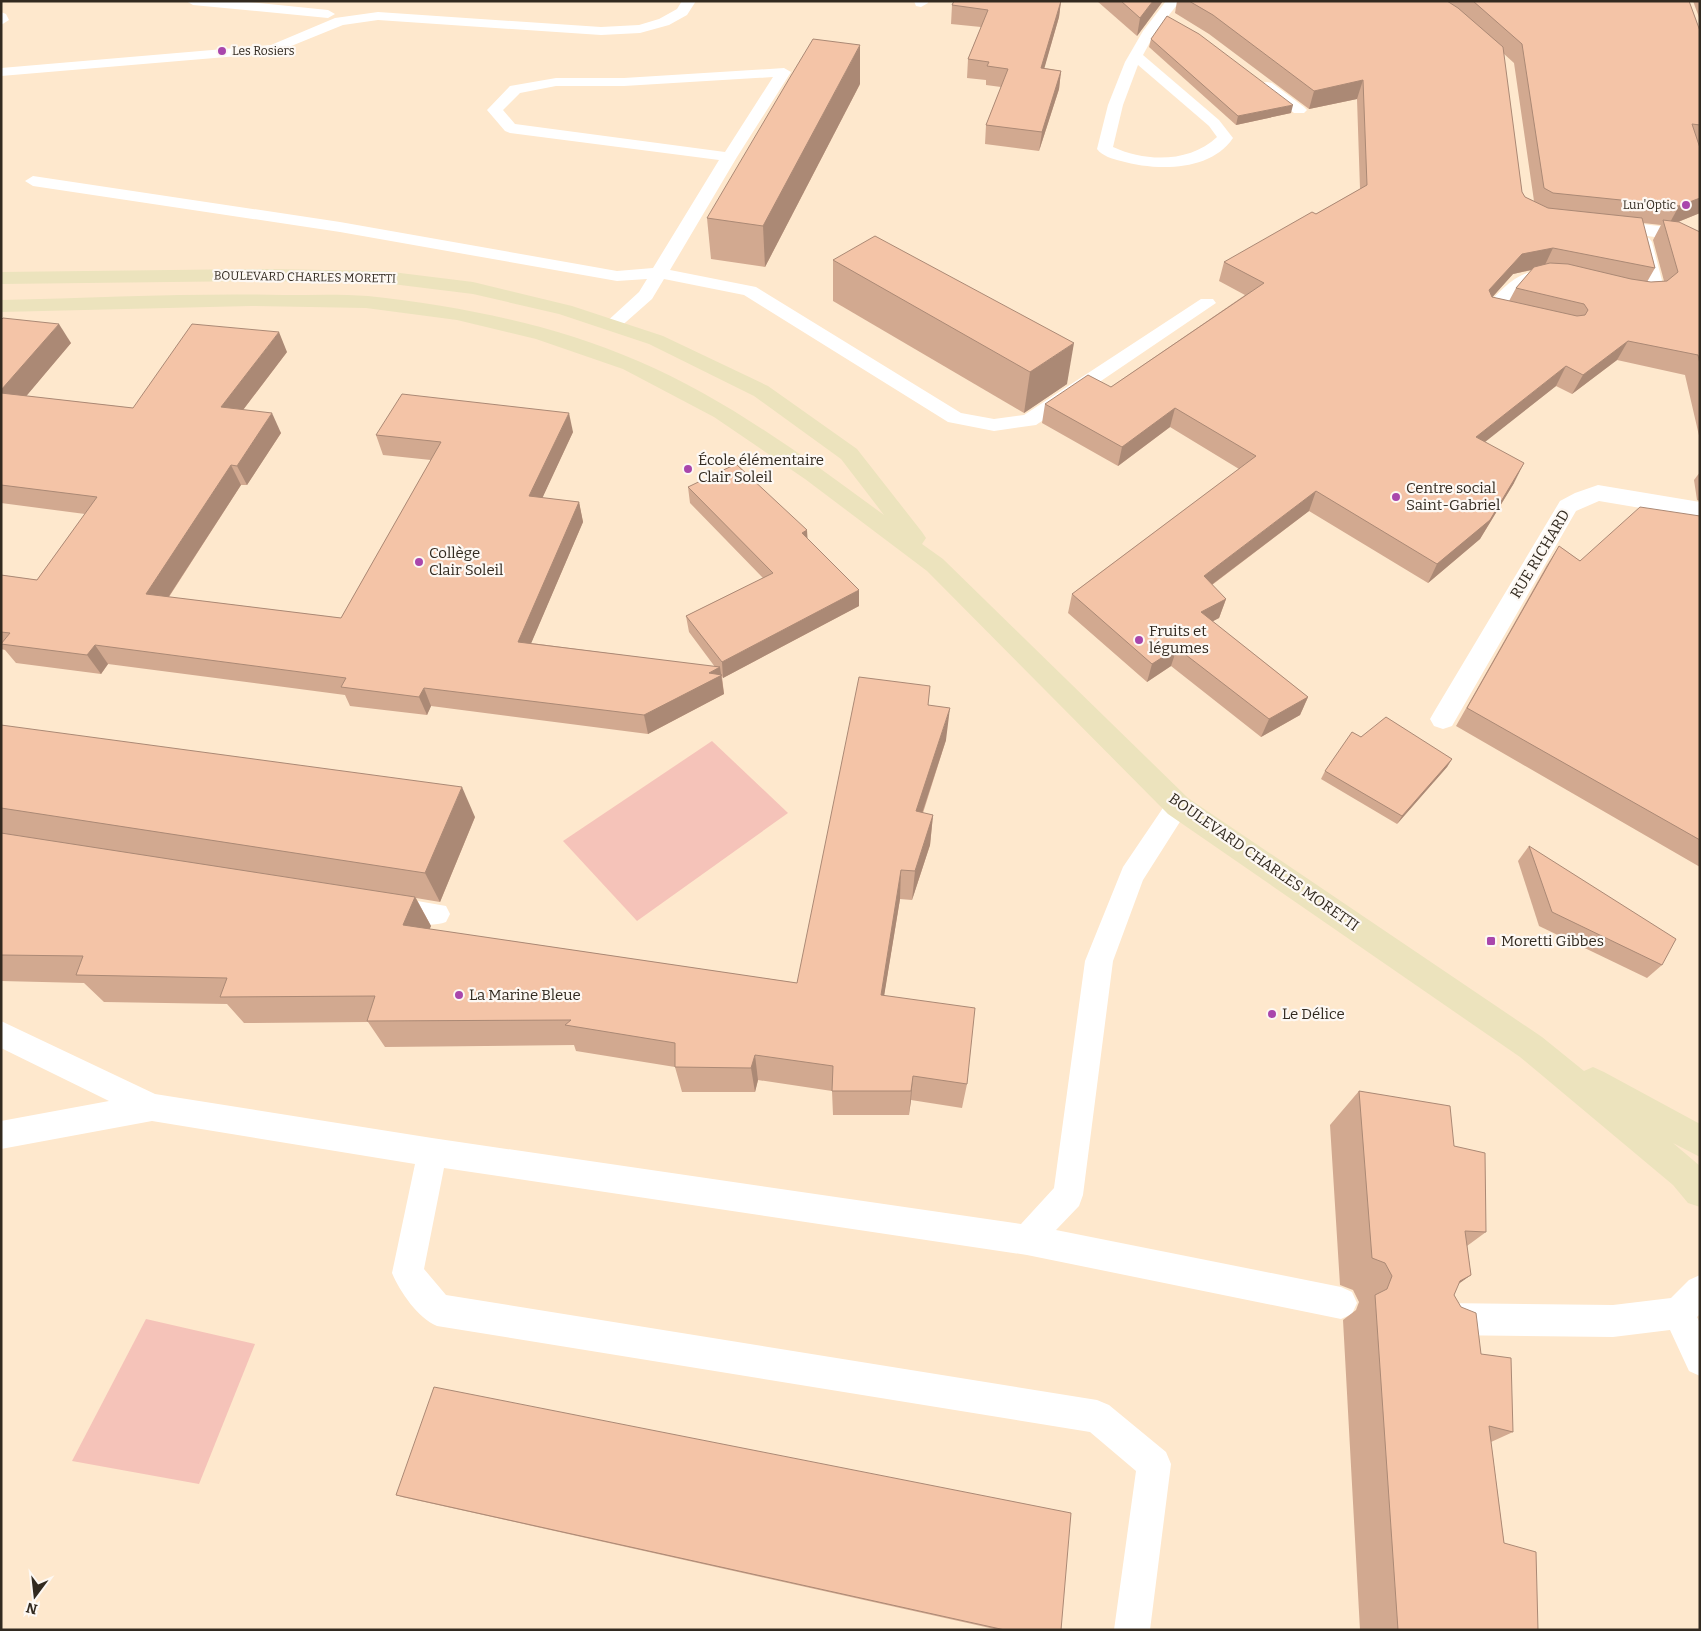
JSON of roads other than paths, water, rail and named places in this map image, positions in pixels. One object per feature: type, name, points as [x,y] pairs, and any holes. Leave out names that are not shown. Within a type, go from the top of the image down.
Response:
[{"type":"street","points":[[1594,225],[1700,236]]},
{"type":"street","name":"BOULEVARD CHARLES MORETTI","points":[[1,278],[256,275],[384,277],[473,288],[565,310],[656,340],[761,391],[849,454],[934,565]]},
{"type":"street","name":"BOULEVARD CHARLES MORETTI","points":[[1,306],[251,300],[366,302],[457,314],[542,334],[630,365],[722,412],[813,474],[934,565],[1178,806],[1530,1047],[1685,1174],[1700,1191]]},
{"type":"street","name":"RUE RICHARD","points":[[1443,719],[1568,506],[1598,493],[1700,510]]},
{"type":"street","name":"BOULEVARD CHARLES MORETTI","points":[[1530,1047],[1700,1141]]},
{"type":"lane","points":[[193,1],[328,14]]},
{"type":"lane","points":[[1,72],[274,49],[300,40],[313,30],[340,1]]},
{"type":"lane","points":[[313,30],[340,21],[378,16],[601,31],[640,29],[664,22],[682,12],[689,1]]},
{"type":"lane","points":[[1136,56],[1214,123],[1225,138],[1218,149],[1195,157],[1166,162],[1135,161],[1115,155],[1105,149],[1109,122],[1136,56],[1147,34],[1164,15],[1173,1]]},
{"type":"lane","points":[[1164,15],[1179,24]]},
{"type":"lane","points":[[729,157],[510,128],[495,110],[515,90],[556,82],[624,82],[802,70]]},
{"type":"lane","points":[[612,325],[646,295],[729,157],[784,72]]},
{"type":"lane","points":[[1259,80],[1299,110]]},
{"type":"lane","points":[[32,180],[340,227],[617,276],[659,273],[750,291],[954,418],[994,425],[1029,420],[1207,303]]},
{"type":"lane","points":[[1616,290],[1643,296],[1656,292],[1640,230]]},
{"type":"lane","points":[[1529,320],[1491,311],[1520,279],[1544,274],[1571,280]]},
{"type":"lane","points":[[1027,1240],[1068,1194],[1099,961],[1132,875],[1178,806]]},
{"type":"lane","points":[[369,904],[437,914]]},
{"type":"lane","points":[[1,1034],[152,1107],[432,1152],[1027,1240],[1342,1304]]},
{"type":"lane","points":[[1,1135],[152,1107]]},
{"type":"lane","points":[[432,1152],[408,1273],[437,1310],[1097,1417],[1154,1464],[1132,1630]]},
{"type":"lane","points":[[1435,1319],[1613,1321],[1690,1302],[1700,1360]]},
{"type":"place","name":"Les Rosiers","points":[[222,51]]},
{"type":"place","name":"Lun'Optic","points":[[1686,205]]},
{"type":"place","name":"École élémentaire Clair Soleil","points":[[688,469]]},
{"type":"place","name":"Centre social Saint-Gabriel","points":[[1396,497]]},
{"type":"place","name":"Collège Clair Soleil","points":[[419,562]]},
{"type":"place","name":"Fruits et légumes","points":[[1139,640]]},
{"type":"place","name":"Moretti Gibbes","points":[[1491,941]]},
{"type":"place","name":"La Marine Bleue","points":[[459,995]]},
{"type":"place","name":"Le Délice","points":[[1272,1014]]}]
